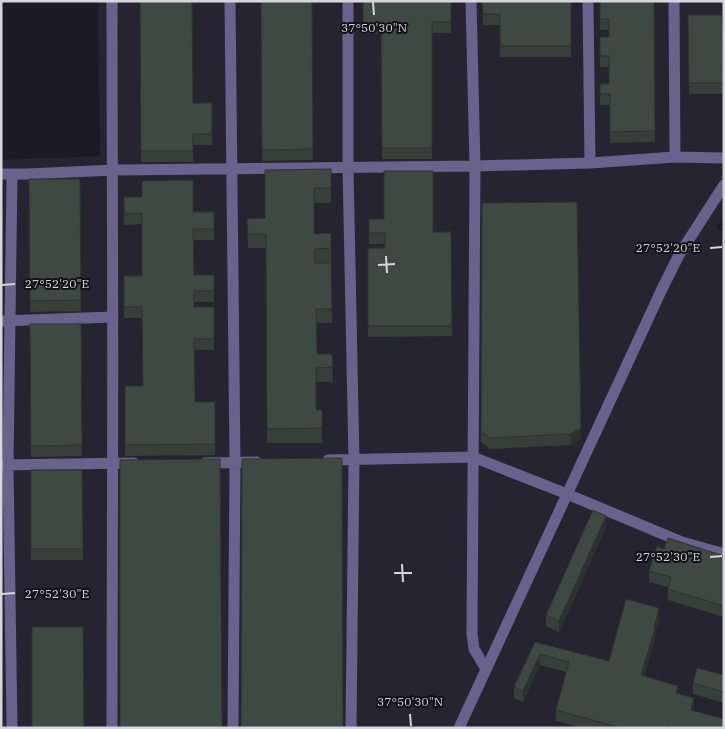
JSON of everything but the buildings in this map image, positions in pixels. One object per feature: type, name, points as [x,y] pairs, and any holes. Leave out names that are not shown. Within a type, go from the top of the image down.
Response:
[{"type":"street","points":[[112,1],[114,170],[112,728]]},
{"type":"street","points":[[230,1],[235,462],[233,728]]},
{"type":"street","points":[[348,1],[348,167],[354,460],[351,728]]},
{"type":"street","points":[[471,1],[475,166],[472,634],[474,649],[486,669]]},
{"type":"street","points":[[588,1],[590,163]]},
{"type":"street","points":[[674,1],[675,157]]},
{"type":"street","points":[[12,728],[5,465],[7,174],[114,170],[475,166],[590,163],[675,157],[724,158]]},
{"type":"street","points":[[459,728],[675,262],[724,185]]},
{"type":"street","points":[[6,321],[113,317]]},
{"type":"street","points":[[314,461],[473,457],[682,542],[724,554]]},
{"type":"street","points":[[197,463],[265,462]]},
{"type":"street","points":[[5,465],[150,463]]},
{"type":"shaded area","points":[[98,1],[724,1],[724,215],[717,228],[724,232],[724,728],[1,728],[1,160],[100,156]]}]
